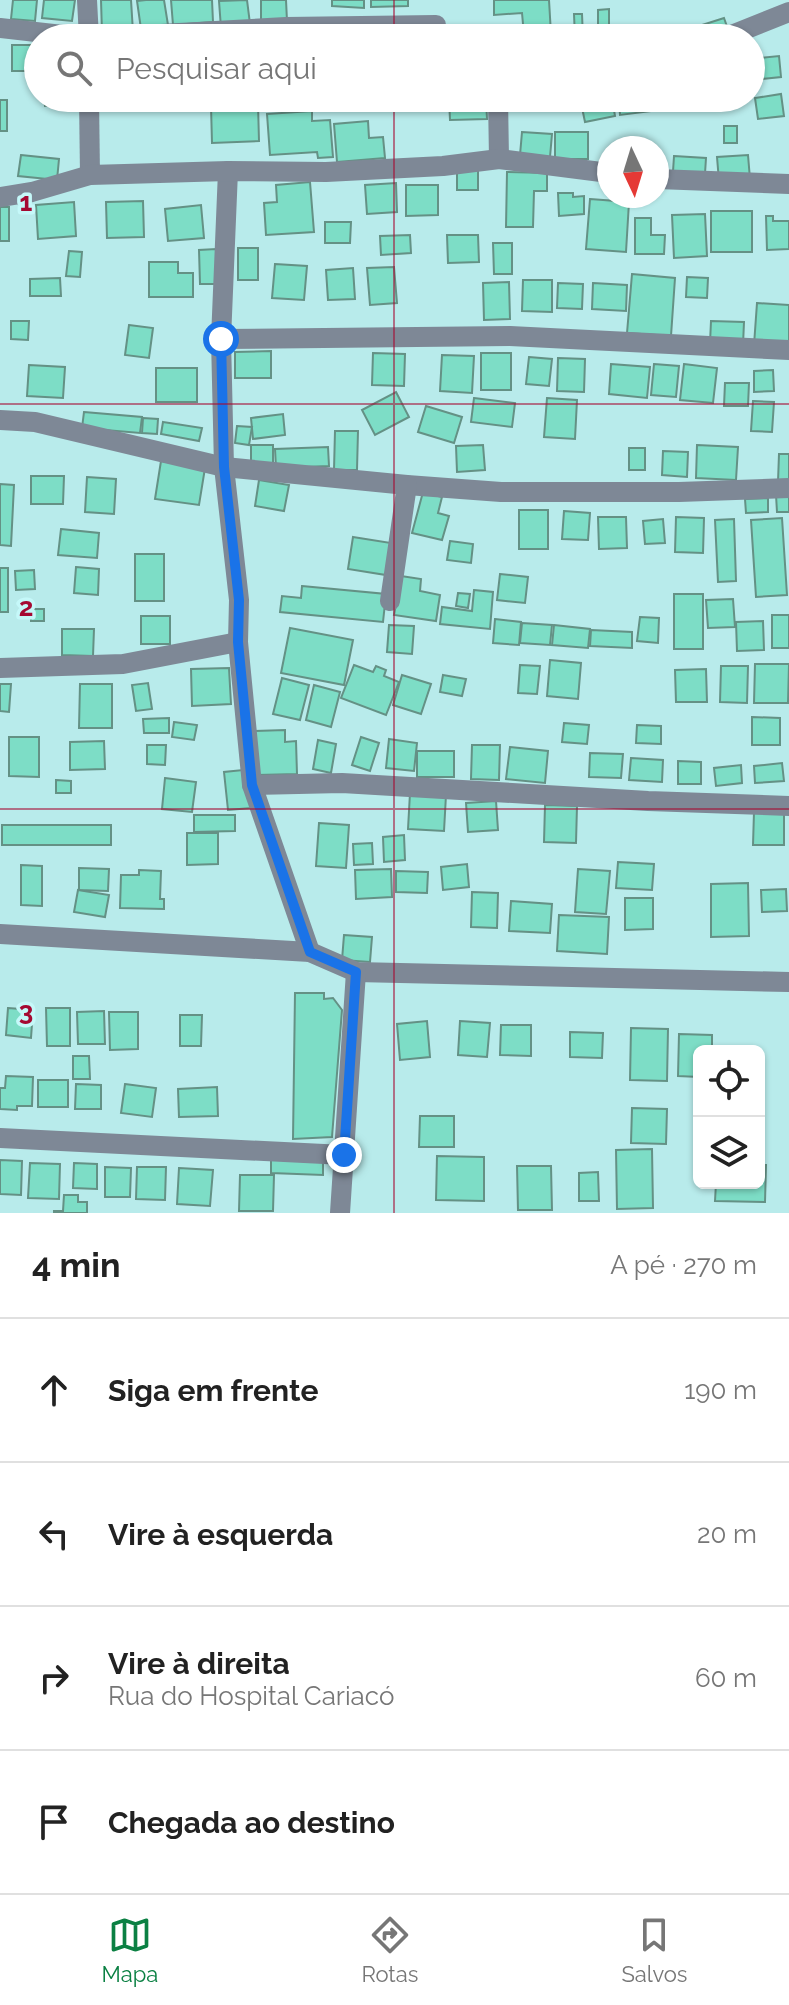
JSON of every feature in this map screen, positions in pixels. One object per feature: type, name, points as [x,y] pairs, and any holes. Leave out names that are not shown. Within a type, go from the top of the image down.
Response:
[{"type":"street","points":[[87,0],[88,24]]},
{"type":"street","points":[[759,24],[789,12]]},
{"type":"street","points":[[0,28],[24,31]]},
{"type":"street","points":[[89,112],[90,175]]},
{"type":"street","points":[[498,112],[499,159]]},
{"type":"street","points":[[0,197],[32,192],[90,175],[326,172],[443,166],[499,159],[597,171]]},
{"type":"street","points":[[228,171],[221,339],[224,467],[239,600],[238,642],[252,785],[310,952]]},
{"type":"street","points":[[669,179],[789,184]]},
{"type":"street","points":[[221,339],[510,336],[789,350]]},
{"type":"street","points":[[0,420],[35,422],[224,467],[407,485],[501,492],[679,492],[789,488]]},
{"type":"street","points":[[390,601],[407,485]]},
{"type":"street","points":[[0,668],[123,664],[238,642]]},
{"type":"street","points":[[252,785],[342,783],[789,806]]},
{"type":"street","points":[[0,934],[310,952],[356,972],[789,982]]},
{"type":"street","points":[[340,1213],[356,972]]},
{"type":"street","points":[[0,1138],[344,1155]]},
{"type":"building","points":[[13,0],[37,0],[35,21],[11,19]]},
{"type":"building","points":[[44,0],[75,0],[72,21],[42,18]]},
{"type":"building","points":[[101,0],[131,0],[132,24],[102,24]]},
{"type":"building","points":[[164,0],[168,24],[140,24],[137,1]]},
{"type":"building","points":[[171,0],[212,0],[213,22],[173,24]]},
{"type":"building","points":[[247,0],[250,24],[221,24],[219,1]]},
{"type":"building","points":[[261,0],[286,0],[287,21],[261,22]]},
{"type":"building","points":[[332,0],[364,0],[364,8],[332,6]]},
{"type":"building","points":[[371,0],[408,0],[408,6],[371,7]]},
{"type":"building","points":[[494,0],[549,0],[550,24],[523,24],[522,13],[494,15]]},
{"type":"building","points":[[609,9],[609,24],[598,24],[598,10]]},
{"type":"building","points":[[574,14],[582,14],[582,24],[574,24]]},
{"type":"building","points":[[724,18],[726,24],[705,24]]},
{"type":"building","points":[[12,45],[24,45],[24,71],[12,71]]},
{"type":"building","points":[[779,56],[781,77],[765,79],[765,58]]},
{"type":"building","points":[[781,94],[784,116],[758,119],[757,112],[765,112],[765,96]]},
{"type":"building","points":[[0,100],[7,100],[7,131],[0,131]]},
{"type":"building","points":[[211,112],[258,112],[259,141],[212,143]]},
{"type":"building","points":[[312,112],[312,121],[330,120],[333,157],[318,158],[317,152],[270,155],[267,114]]},
{"type":"building","points":[[450,112],[487,112],[487,119],[450,120]]},
{"type":"building","points":[[583,112],[614,112],[615,116],[585,122]]},
{"type":"building","points":[[368,121],[369,138],[383,137],[385,158],[337,162],[334,124]]},
{"type":"building","points":[[724,126],[737,126],[737,143],[724,143]]},
{"type":"building","points":[[522,132],[552,134],[550,157],[520,155]]},
{"type":"building","points":[[555,132],[588,132],[588,159],[555,159]]},
{"type":"building","points":[[21,155],[59,159],[57,180],[18,176]]},
{"type":"building","points":[[748,155],[750,179],[719,181],[717,157]]},
{"type":"building","points":[[674,156],[706,158],[704,189],[672,187]]},
{"type":"building","points":[[457,169],[478,169],[478,190],[457,190]]},
{"type":"building","points":[[507,172],[547,173],[547,191],[534,191],[533,227],[506,227]]},
{"type":"building","points":[[310,182],[314,232],[266,235],[264,203],[277,202],[276,185]]},
{"type":"building","points":[[396,183],[397,212],[367,214],[365,185]]},
{"type":"building","points":[[406,185],[438,185],[438,215],[406,216]]},
{"type":"building","points":[[558,193],[584,196],[584,214],[559,216]]},
{"type":"building","points":[[590,199],[597,200],[597,208],[629,208],[626,252],[586,249]]},
{"type":"building","points":[[143,201],[144,237],[107,238],[106,202]]},
{"type":"building","points":[[74,202],[76,236],[38,239],[36,205]]},
{"type":"building","points":[[201,205],[204,238],[168,241],[165,209]]},
{"type":"building","points":[[0,207],[9,207],[9,241],[0,241]]},
{"type":"building","points":[[711,211],[752,211],[752,252],[711,252]]},
{"type":"building","points":[[705,214],[707,256],[674,258],[672,215]]},
{"type":"building","points":[[766,216],[773,216],[773,221],[789,221],[789,249],[767,250]]},
{"type":"building","points":[[635,218],[651,218],[651,235],[665,235],[664,254],[635,254]]},
{"type":"building","points":[[325,222],[351,222],[350,243],[325,243]]},
{"type":"building","points":[[410,235],[411,253],[381,255],[380,236]]},
{"type":"building","points":[[447,235],[478,235],[479,262],[448,263]]},
{"type":"building","points":[[493,243],[512,243],[512,274],[494,274]]},
{"type":"building","points":[[238,248],[258,248],[258,280],[238,280]]},
{"type":"building","points":[[216,249],[217,284],[200,284],[199,250]]},
{"type":"building","points":[[69,251],[82,252],[80,277],[66,276]]},
{"type":"building","points":[[149,262],[178,262],[178,273],[193,273],[193,297],[149,297]]},
{"type":"building","points":[[275,264],[307,266],[304,300],[272,298]]},
{"type":"building","points":[[394,267],[397,303],[370,305],[367,268]]},
{"type":"building","points":[[353,268],[355,299],[328,300],[326,270]]},
{"type":"building","points":[[632,274],[675,278],[671,336],[627,333]]},
{"type":"building","points":[[687,277],[708,278],[707,298],[686,297]]},
{"type":"building","points":[[60,278],[61,296],[30,296],[30,279]]},
{"type":"building","points":[[523,280],[552,280],[552,312],[522,311]]},
{"type":"building","points":[[509,282],[510,319],[484,320],[483,283]]},
{"type":"building","points":[[558,283],[583,284],[582,309],[557,308]]},
{"type":"building","points":[[593,283],[627,285],[626,311],[592,309]]},
{"type":"building","points":[[757,303],[789,305],[789,347],[754,345]]},
{"type":"building","points":[[11,321],[29,321],[28,340],[11,339]]},
{"type":"building","points":[[711,321],[744,322],[743,345],[710,343]]},
{"type":"building","points":[[129,325],[153,328],[149,358],[125,355]]},
{"type":"building","points":[[271,351],[271,378],[235,378],[235,352]]},
{"type":"building","points":[[373,353],[405,354],[404,386],[372,385]]},
{"type":"building","points":[[481,353],[511,353],[511,390],[481,390]]},
{"type":"building","points":[[442,355],[474,356],[472,393],[440,391]]},
{"type":"building","points":[[529,357],[552,359],[549,386],[526,384]]},
{"type":"building","points":[[558,358],[585,359],[584,392],[557,391]]},
{"type":"building","points":[[611,364],[650,367],[647,398],[609,394]]},
{"type":"building","points":[[654,364],[679,366],[676,397],[651,395]]},
{"type":"building","points":[[684,364],[717,368],[713,403],[680,400]]},
{"type":"building","points":[[29,365],[65,367],[63,398],[27,396]]},
{"type":"building","points":[[156,368],[197,368],[197,402],[156,402]]},
{"type":"building","points":[[773,370],[774,391],[754,392],[754,371]]},
{"type":"building","points":[[725,383],[749,383],[748,406],[724,406]]},
{"type":"building","points":[[396,392],[409,417],[375,435],[362,410]]},
{"type":"building","points":[[474,398],[515,403],[512,427],[471,422]]},
{"type":"building","points":[[547,398],[577,400],[575,439],[544,437]]},
{"type":"building","points":[[753,401],[774,402],[772,432],[751,431]]},
{"type":"building","points":[[426,406],[462,417],[454,443],[418,432]]},
{"type":"building","points":[[84,412],[142,417],[140,433],[82,428]]},
{"type":"building","points":[[283,414],[285,435],[253,439],[251,418]]},
{"type":"building","points":[[143,418],[158,419],[157,434],[142,433]]},
{"type":"building","points":[[163,422],[202,428],[199,441],[161,434]]},
{"type":"building","points":[[237,426],[252,427],[249,445],[235,443]]},
{"type":"building","points":[[335,431],[358,431],[357,470],[334,470]]},
{"type":"building","points":[[251,445],[273,445],[273,467],[251,466]]},
{"type":"building","points":[[483,445],[485,470],[457,472],[456,446]]},
{"type":"building","points":[[697,445],[738,447],[736,480],[696,478]]},
{"type":"building","points":[[328,447],[329,466],[276,468],[275,449]]},
{"type":"building","points":[[629,448],[645,448],[645,470],[629,470]]},
{"type":"building","points":[[663,451],[688,452],[687,477],[662,475]]},
{"type":"building","points":[[779,454],[789,454],[789,482],[778,482]]},
{"type":"building","points":[[161,461],[205,468],[199,505],[155,499]]},
{"type":"building","points":[[31,476],[64,476],[63,504],[31,504]]},
{"type":"building","points":[[87,477],[116,479],[114,514],[85,512]]},
{"type":"building","points":[[259,480],[289,485],[284,511],[255,506]]},
{"type":"building","points":[[0,484],[14,485],[11,546],[0,545]]},
{"type":"building","points":[[423,492],[442,497],[438,513],[449,516],[442,540],[412,533]]},
{"type":"building","points":[[789,494],[789,512],[777,512],[776,495]]},
{"type":"building","points":[[768,498],[768,512],[746,513],[745,499]]},
{"type":"building","points":[[519,510],[548,510],[548,549],[519,549]]},
{"type":"building","points":[[564,511],[590,513],[588,540],[562,539]]},
{"type":"building","points":[[598,517],[626,517],[627,548],[599,549]]},
{"type":"building","points":[[676,517],[704,518],[703,553],[675,552]]},
{"type":"building","points":[[782,518],[787,595],[756,597],[751,520]]},
{"type":"building","points":[[663,519],[665,543],[645,544],[643,521]]},
{"type":"building","points":[[734,519],[736,581],[718,582],[715,520]]},
{"type":"building","points":[[61,529],[99,533],[97,558],[58,555]]},
{"type":"building","points":[[353,537],[391,543],[386,575],[348,569]]},
{"type":"building","points":[[450,541],[473,544],[471,563],[447,560]]},
{"type":"building","points":[[135,554],[164,554],[164,601],[135,601]]},
{"type":"building","points":[[76,567],[99,569],[98,595],[74,593]]},
{"type":"building","points":[[0,568],[8,568],[8,612],[0,612]]},
{"type":"building","points":[[34,570],[35,589],[16,590],[15,571]]},
{"type":"building","points":[[500,574],[528,577],[525,603],[497,600]]},
{"type":"building","points":[[401,576],[421,579],[420,591],[440,595],[436,621],[394,615]]},
{"type":"building","points":[[302,586],[386,594],[383,622],[280,612],[282,596],[301,598]]},
{"type":"building","points":[[474,590],[493,592],[490,629],[440,624],[442,607],[472,611]]},
{"type":"building","points":[[458,593],[470,594],[468,608],[456,606]]},
{"type":"building","points":[[674,594],[703,594],[703,649],[674,649]]},
{"type":"building","points":[[733,599],[735,627],[708,628],[706,600]]},
{"type":"building","points":[[31,609],[44,609],[44,621],[31,621]]},
{"type":"building","points":[[772,615],[789,615],[789,648],[772,648]]},
{"type":"building","points":[[141,616],[170,616],[170,644],[141,644]]},
{"type":"building","points":[[640,617],[659,618],[658,643],[637,641]]},
{"type":"building","points":[[495,619],[521,622],[519,645],[493,643]]},
{"type":"building","points":[[763,621],[764,650],[737,651],[736,622]]},
{"type":"building","points":[[522,623],[552,625],[550,645],[520,643]]},
{"type":"building","points":[[389,625],[414,626],[412,654],[387,652]]},
{"type":"building","points":[[554,625],[590,629],[588,648],[552,645]]},
{"type":"building","points":[[290,628],[353,640],[344,685],[281,673]]},
{"type":"building","points":[[62,629],[94,629],[93,656],[62,655]]},
{"type":"building","points":[[591,630],[632,632],[632,648],[590,646]]},
{"type":"building","points":[[550,660],[581,663],[578,699],[547,696]]},
{"type":"building","points":[[755,664],[789,664],[788,703],[754,703]]},
{"type":"building","points":[[354,665],[373,672],[376,666],[386,670],[384,676],[399,682],[386,715],[341,698]]},
{"type":"building","points":[[520,665],[540,666],[537,694],[518,693]]},
{"type":"building","points":[[721,666],[748,666],[747,703],[720,702]]},
{"type":"building","points":[[229,668],[231,704],[192,706],[191,669]]},
{"type":"building","points":[[706,669],[707,702],[676,702],[675,670]]},
{"type":"building","points":[[402,675],[431,684],[421,714],[393,705]]},
{"type":"building","points":[[443,675],[466,679],[462,696],[440,692]]},
{"type":"building","points":[[282,678],[309,685],[300,720],[273,714]]},
{"type":"building","points":[[148,683],[152,709],[136,711],[132,685]]},
{"type":"building","points":[[0,684],[11,684],[9,712],[0,711]]},
{"type":"building","points":[[80,684],[112,684],[112,728],[79,728]]},
{"type":"building","points":[[314,685],[340,692],[331,727],[306,720]]},
{"type":"building","points":[[752,717],[780,718],[780,745],[752,745]]},
{"type":"building","points":[[169,718],[169,733],[144,733],[143,719]]},
{"type":"building","points":[[174,722],[197,725],[194,740],[172,737]]},
{"type":"building","points":[[564,723],[589,725],[587,744],[562,742]]},
{"type":"building","points":[[637,725],[661,726],[661,744],[636,743]]},
{"type":"building","points":[[285,730],[285,742],[296,741],[297,774],[257,775],[255,731]]},
{"type":"building","points":[[9,737],[39,737],[39,777],[9,776]]},
{"type":"building","points":[[361,737],[379,743],[370,771],[352,765]]},
{"type":"building","points":[[389,739],[417,743],[414,771],[386,768]]},
{"type":"building","points":[[318,740],[336,744],[331,773],[313,769]]},
{"type":"building","points":[[104,741],[105,769],[70,770],[70,742]]},
{"type":"building","points":[[147,745],[166,745],[165,765],[147,764]]},
{"type":"building","points":[[472,745],[500,745],[499,780],[471,779]]},
{"type":"building","points":[[510,747],[548,751],[545,783],[506,779]]},
{"type":"building","points":[[417,751],[454,751],[454,777],[417,777]]},
{"type":"building","points":[[590,753],[623,754],[621,778],[589,777]]},
{"type":"building","points":[[631,758],[663,760],[662,782],[629,780]]},
{"type":"building","points":[[678,761],[701,762],[701,784],[678,784]]},
{"type":"building","points":[[782,763],[784,781],[755,783],[754,766]]},
{"type":"building","points":[[741,765],[742,783],[716,786],[714,768]]},
{"type":"building","points":[[243,770],[251,808],[228,810],[224,772]]},
{"type":"building","points":[[165,778],[196,782],[192,812],[162,809]]},
{"type":"building","points":[[56,780],[71,781],[71,793],[56,793]]},
{"type":"building","points":[[410,793],[446,795],[444,831],[408,829]]},
{"type":"building","points":[[496,801],[498,830],[468,832],[466,803]]},
{"type":"building","points":[[545,805],[577,806],[576,843],[544,842]]},
{"type":"building","points":[[754,812],[784,812],[784,845],[753,845]]},
{"type":"building","points":[[194,815],[235,815],[235,831],[194,832]]},
{"type":"building","points":[[319,823],[349,825],[346,868],[316,866]]},
{"type":"building","points":[[2,825],[111,825],[111,845],[2,845]]},
{"type":"building","points":[[187,833],[218,833],[218,864],[187,865]]},
{"type":"building","points":[[404,835],[405,860],[384,862],[383,837]]},
{"type":"building","points":[[372,843],[373,864],[354,865],[353,844]]},
{"type":"building","points":[[618,862],[654,864],[652,890],[616,888]]},
{"type":"building","points":[[467,864],[469,887],[443,890],[441,867]]},
{"type":"building","points":[[21,865],[42,866],[42,906],[21,905]]},
{"type":"building","points":[[79,868],[109,869],[108,891],[79,890]]},
{"type":"building","points":[[391,869],[392,897],[356,899],[355,870]]},
{"type":"building","points":[[578,869],[610,871],[606,914],[575,912]]},
{"type":"building","points":[[139,870],[161,871],[160,899],[164,899],[164,909],[120,908],[121,875],[139,875]]},
{"type":"building","points":[[396,871],[428,872],[427,893],[396,892]]},
{"type":"building","points":[[748,883],[749,936],[711,937],[711,884]]},
{"type":"building","points":[[786,889],[787,911],[762,912],[761,890]]},
{"type":"building","points":[[78,890],[109,895],[105,917],[74,912]]},
{"type":"building","points":[[472,892],[498,893],[497,928],[471,927]]},
{"type":"building","points":[[625,898],[653,898],[653,929],[625,930]]},
{"type":"building","points":[[511,901],[552,904],[550,933],[509,931]]},
{"type":"building","points":[[559,915],[609,917],[607,954],[557,951]]},
{"type":"building","points":[[344,935],[372,937],[370,962],[342,960]]},
{"type":"building","points":[[295,993],[324,993],[324,999],[333,998],[342,1010],[332,1137],[293,1139]]},
{"type":"building","points":[[8,1008],[33,1010],[31,1038],[6,1035]]},
{"type":"building","points":[[46,1008],[70,1008],[70,1046],[47,1046]]},
{"type":"building","points":[[104,1011],[105,1044],[78,1044],[77,1012]]},
{"type":"building","points":[[109,1012],[138,1012],[138,1049],[110,1050]]},
{"type":"building","points":[[180,1015],[202,1015],[201,1046],[180,1046]]},
{"type":"building","points":[[427,1021],[430,1057],[400,1060],[397,1024]]},
{"type":"building","points":[[460,1021],[490,1023],[487,1057],[458,1055]]},
{"type":"building","points":[[501,1025],[531,1025],[531,1056],[500,1055]]},
{"type":"building","points":[[631,1028],[668,1029],[667,1081],[630,1080]]},
{"type":"building","points":[[570,1032],[603,1033],[602,1058],[570,1057]]},
{"type":"building","points":[[679,1034],[712,1035],[712,1045],[693,1045],[693,1077],[678,1076]]},
{"type":"building","points":[[73,1056],[89,1056],[90,1079],[73,1079]]},
{"type":"building","points":[[6,1076],[33,1077],[32,1106],[17,1106],[17,1110],[0,1109],[0,1088],[5,1088]]},
{"type":"building","points":[[38,1080],[68,1080],[68,1107],[38,1107]]},
{"type":"building","points":[[76,1084],[101,1085],[101,1109],[75,1109]]},
{"type":"building","points":[[125,1084],[156,1088],[152,1117],[121,1113]]},
{"type":"building","points":[[217,1087],[218,1116],[179,1117],[178,1089]]},
{"type":"building","points":[[632,1108],[667,1109],[666,1144],[631,1143]]},
{"type":"building","points":[[420,1116],[454,1116],[454,1147],[419,1147]]},
{"type":"building","points":[[652,1149],[653,1208],[617,1209],[616,1150]]},
{"type":"building","points":[[437,1156],[484,1157],[484,1201],[436,1200]]},
{"type":"building","points":[[271,1157],[323,1160],[323,1175],[271,1173]]},
{"type":"building","points":[[0,1160],[22,1161],[21,1195],[0,1194]]},
{"type":"building","points":[[30,1163],[60,1164],[59,1199],[28,1198]]},
{"type":"building","points":[[74,1163],[97,1164],[97,1189],[73,1188]]},
{"type":"building","points":[[766,1165],[765,1202],[715,1201],[716,1189],[765,1189]]},
{"type":"building","points":[[517,1166],[551,1166],[552,1210],[518,1210]]},
{"type":"building","points":[[105,1167],[131,1168],[130,1197],[105,1197]]},
{"type":"building","points":[[137,1167],[166,1167],[165,1200],[136,1199]]},
{"type":"building","points":[[179,1168],[213,1170],[210,1206],[177,1204]]},
{"type":"building","points":[[598,1172],[599,1201],[579,1201],[579,1173]]},
{"type":"building","points":[[240,1175],[274,1175],[273,1211],[239,1211]]},
{"type":"building","points":[[64,1195],[78,1195],[78,1202],[87,1202],[87,1213],[54,1213],[63,1211]]},
{"type":"route","points":[[221,339],[224,467],[239,600],[238,642],[252,785],[310,952],[356,972],[344,1155]]}]
